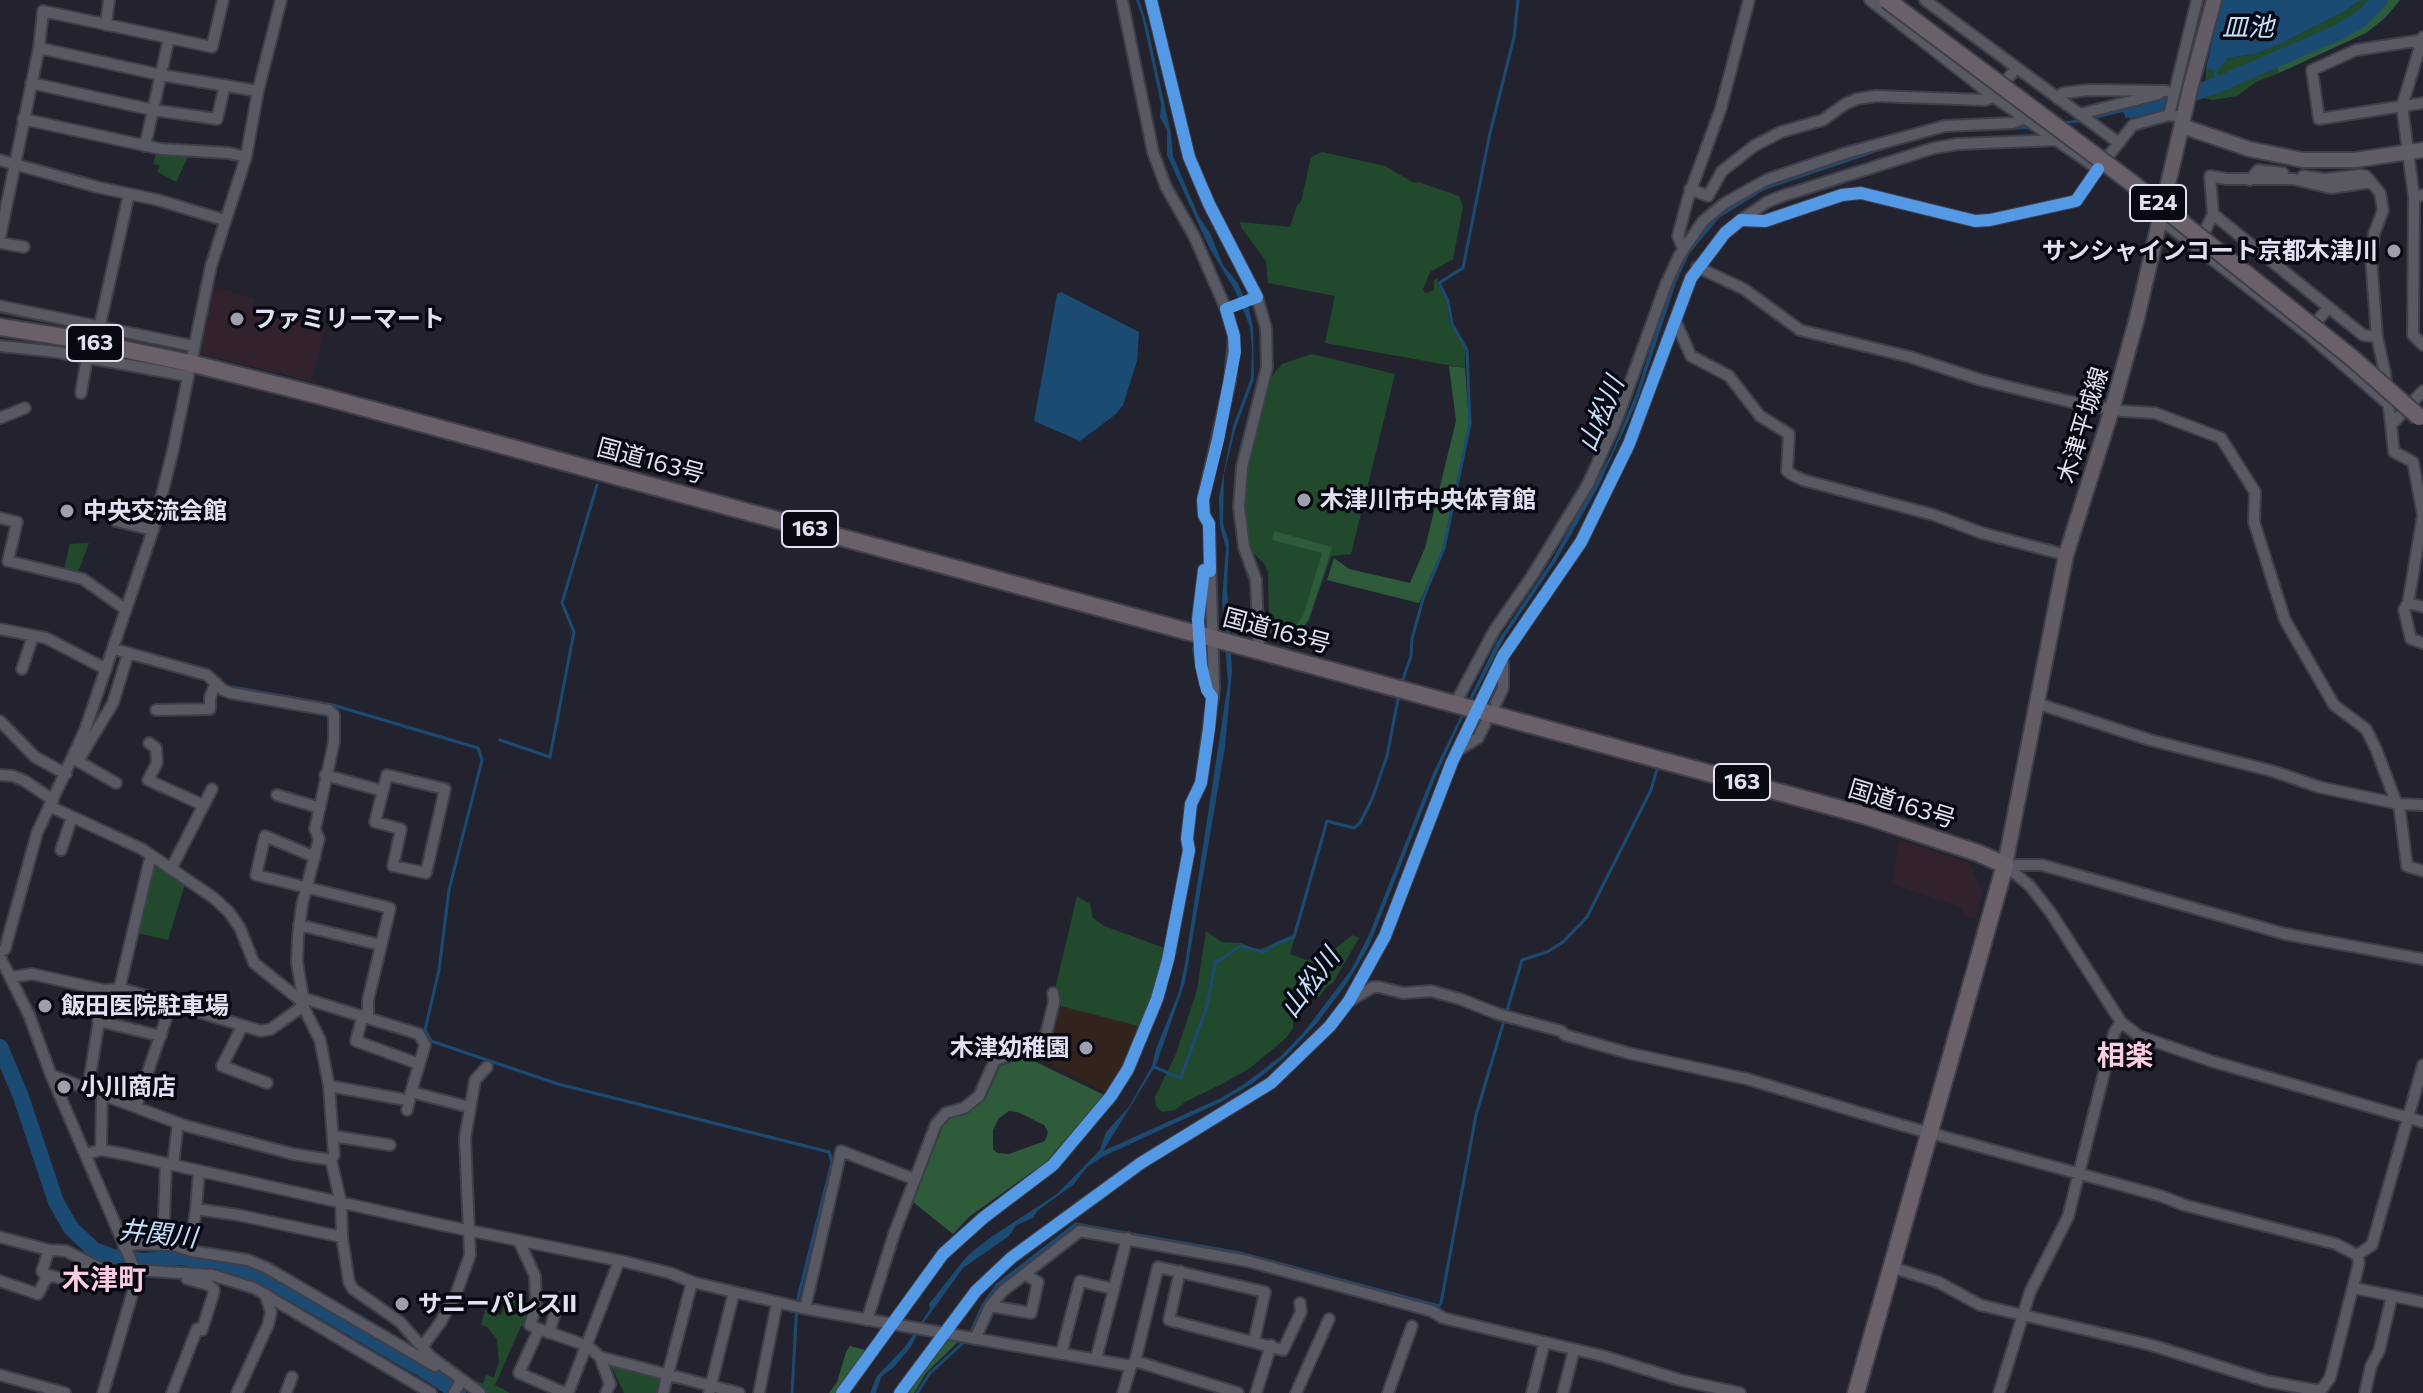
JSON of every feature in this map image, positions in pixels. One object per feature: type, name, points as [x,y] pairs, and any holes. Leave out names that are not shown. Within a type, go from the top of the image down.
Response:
[{"type":"highway","name":"E24","points":[[1887,0],[2143,192],[2351,357],[2421,419]]},
{"type":"highway","name":"国道163号","points":[[0,327],[70,338],[189,370],[321,396],[1209,642],[1242,646],[1456,704],[1479,714],[1863,815],[2005,865]]},
{"type":"highway","points":[[1856,1393],[2005,865]]},
{"type":"main road","name":"木津平城線","points":[[2005,865],[2066,555],[2112,409],[2160,219],[2180,116],[2178,89],[2214,0]]},
{"type":"main road","points":[[2180,116],[2272,154],[2326,161],[2416,151]]},
{"type":"street","points":[[106,25],[109,0]]},
{"type":"street","points":[[24,247],[0,240],[39,48],[43,11],[212,47],[223,0]]},
{"type":"street","points":[[103,1393],[134,1288],[134,1270],[51,1075],[29,1015],[4,965],[5,949],[37,833],[74,760],[153,530],[193,346],[224,220],[246,157],[258,91],[281,0]]},
{"type":"street","points":[[842,1393],[943,1254],[983,1218],[1039,1178],[1074,1144],[1111,1096],[1128,1069],[1160,990],[1168,960],[1189,850],[1187,839],[1191,804],[1201,783],[1214,689],[1209,642],[1209,524],[1204,515],[1203,500],[1230,381],[1234,336],[1226,309],[1194,236],[1166,187],[1153,152],[1122,0]]},
{"type":"street","points":[[1151,0],[1189,157],[1209,204],[1257,297],[1266,328],[1267,367],[1242,467],[1239,507],[1244,547],[1256,580],[1259,651]]},
{"type":"street","points":[[1683,248],[1679,234],[1690,189],[1721,108],[1749,0]]},
{"type":"street","points":[[1870,0],[1994,97],[2098,169]]},
{"type":"street","points":[[2178,89],[2197,0]]},
{"type":"street","points":[[1907,28],[1926,1],[2119,143]]},
{"type":"street","points":[[145,146],[169,38]]},
{"type":"street","points":[[2423,103],[2402,106],[2319,119],[2312,70],[2356,50],[2423,39],[2402,106],[2416,151],[2419,196],[2413,335],[2423,345]]},
{"type":"street","points":[[39,48],[161,75],[258,91]]},
{"type":"street","points":[[1690,189],[1708,196],[1722,171],[1754,146],[1781,132],[1823,120],[1845,104],[1864,97],[1985,100],[1994,97],[2016,68]]},
{"type":"street","points":[[31,83],[153,110],[217,119],[225,85]]},
{"type":"street","points":[[2058,99],[2063,93],[2089,90],[2178,89]]},
{"type":"street","points":[[2080,114],[2178,89]]},
{"type":"street","points":[[1741,220],[1765,221],[1851,194],[1876,196],[1975,221],[2076,201],[2133,125],[2180,116]]},
{"type":"street","points":[[1456,704],[1494,631],[1588,484],[1616,422],[1659,302],[1683,248],[1703,221],[1725,203],[1766,180],[1846,153],[1945,126],[2013,123],[2025,118]]},
{"type":"street","points":[[23,119],[145,146],[246,157]]},
{"type":"street","points":[[900,1393],[940,1333],[976,1291],[1011,1258],[1141,1163],[1271,1083],[1330,1026],[1349,1001],[1385,936],[1457,751],[1479,714],[1503,656],[1581,542],[1627,449],[1697,267],[1725,233],[1767,202],[1946,145],[2058,140]]},
{"type":"street","points":[[1846,153],[1851,194]]},
{"type":"street","points":[[0,160],[224,220]]},
{"type":"street","points":[[2325,179],[2326,161]]},
{"type":"street","points":[[2250,180],[2258,170],[2325,179],[2361,175],[2370,178],[2380,193],[2383,203],[2371,258],[2377,337],[2394,452],[2413,462],[2423,515],[2408,603],[2404,610],[2411,639],[2423,643]]},
{"type":"street","points":[[2194,244],[2213,214],[2210,176],[2250,180],[2293,179],[2331,188],[2372,183]]},
{"type":"street","points":[[99,329],[129,194]]},
{"type":"street","points":[[2213,214],[2363,335],[2377,337]]},
{"type":"street","points":[[2160,219],[2307,333],[2389,404]]},
{"type":"street","points":[[1697,267],[1744,289],[1800,330],[2067,401],[2155,413],[2213,433],[2228,445],[2255,492],[2254,522],[2285,620],[2334,705],[2366,729],[2397,803],[2407,866],[2423,871]]},
{"type":"street","points":[[1659,302],[1677,315],[1691,356],[1729,376],[1760,416],[1789,434],[1787,471],[1791,474],[1803,480],[1934,515],[1982,533],[2066,555]]},
{"type":"street","points":[[0,306],[99,329],[193,346]]},
{"type":"street","points":[[2307,333],[2329,307]]},
{"type":"street","points":[[0,346],[189,370]]},
{"type":"street","points":[[81,393],[87,357]]},
{"type":"street","points":[[2391,425],[2423,391]]},
{"type":"street","points":[[0,418],[25,408]]},
{"type":"street","points":[[0,518],[17,522],[8,561],[83,579],[125,609]]},
{"type":"street","points":[[116,521],[153,530]]},
{"type":"street","points":[[1198,619],[1204,570],[1210,571]]},
{"type":"street","points":[[2408,603],[2423,607]]},
{"type":"street","points":[[0,629],[56,643],[106,669]]},
{"type":"street","points":[[22,669],[33,636]]},
{"type":"street","points":[[114,649],[207,675],[231,693],[286,701],[329,710],[333,714],[334,742],[315,829],[319,839],[299,925],[297,962],[302,1001],[320,1040],[329,1086],[334,1155],[331,1160],[341,1203],[348,1277],[353,1289],[400,1322],[458,1386]]},
{"type":"street","points":[[74,760],[81,756],[113,703],[128,654]]},
{"type":"street","points":[[1496,703],[1503,688],[1503,656]]},
{"type":"street","points":[[156,710],[210,709],[210,697],[216,683]]},
{"type":"street","points":[[2036,703],[2150,740],[2272,771],[2319,787],[2397,803],[2423,805]]},
{"type":"street","points":[[1457,751],[1478,738],[1479,714]]},
{"type":"street","points":[[0,721],[40,761],[66,774]]},
{"type":"street","points":[[149,743],[156,748],[157,763],[148,780],[203,805]]},
{"type":"street","points":[[74,760],[116,783]]},
{"type":"street","points":[[0,775],[25,781],[72,817],[172,867],[229,912],[240,928],[254,963],[302,1001],[366,1016],[419,1034],[425,1045],[407,1110]]},
{"type":"street","points":[[325,775],[383,791]]},
{"type":"street","points":[[387,775],[445,789],[426,873],[393,866],[401,829],[375,822],[383,791],[387,775]]},
{"type":"street","points":[[172,867],[212,789]]},
{"type":"street","points":[[277,795],[285,800],[320,808]]},
{"type":"street","points":[[61,850],[72,817]]},
{"type":"street","points":[[315,857],[265,836],[256,875],[390,908],[366,1016],[356,1041],[419,1064]]},
{"type":"street","points":[[119,990],[151,855]]},
{"type":"street","points":[[2005,865],[2042,865],[2285,934],[2423,959]]},
{"type":"street","points":[[2005,865],[2030,886],[2051,913],[2121,1022],[2139,1036],[2423,1122]]},
{"type":"street","points":[[299,925],[381,945]]},
{"type":"street","points":[[4,965],[104,990],[119,990],[261,1031],[271,1029],[302,1001]]},
{"type":"street","points":[[1349,1001],[1373,987],[1403,993],[1431,991],[1628,1053],[1747,1079],[2184,1205],[2336,1244],[2357,1255],[2359,1263],[2325,1391],[2304,1391],[2151,1345],[1980,1305],[1938,1282],[1891,1267]]},
{"type":"street","points":[[88,1088],[104,990]]},
{"type":"street","points":[[867,1320],[914,1179],[941,1117],[964,1108],[979,1096],[995,1060],[1032,1048],[1043,1040],[1054,1002],[1053,993]]},
{"type":"street","points":[[136,1107],[171,1004]]},
{"type":"street","points":[[98,1021],[161,1036]]},
{"type":"street","points":[[1999,1393],[2030,1292],[2068,1217],[2114,1033],[2121,1022]]},
{"type":"street","points":[[242,1027],[222,1066],[267,1083]]},
{"type":"street","points":[[2357,1255],[2372,1245],[2423,1065]]},
{"type":"street","points":[[422,1347],[456,1294],[470,1255],[465,1152],[469,1107],[475,1080],[487,1067]]},
{"type":"street","points":[[51,1075],[178,1123],[293,1154],[331,1160]]},
{"type":"street","points":[[329,1086],[401,1099]]},
{"type":"street","points":[[411,1092],[469,1107]]},
{"type":"street","points":[[101,1150],[102,1093]]},
{"type":"street","points":[[168,1245],[170,1164],[178,1123]]},
{"type":"street","points":[[333,1136],[390,1145]]},
{"type":"street","points":[[86,1154],[101,1150],[170,1164],[619,1261],[777,1303],[1133,1364],[1238,1393]]},
{"type":"street","points":[[800,1307],[841,1151],[914,1179]]},
{"type":"street","points":[[168,1245],[190,1239],[199,1171]]},
{"type":"street","points":[[196,1209],[342,1237]]},
{"type":"street","points":[[975,1339],[990,1306],[1003,1291],[1080,1231],[1247,1261],[1544,1344],[1740,1393]]},
{"type":"street","points":[[0,1237],[49,1250],[66,1251],[100,1268],[212,1275],[265,1294],[431,1393]]},
{"type":"street","points":[[1096,1359],[1127,1238]]},
{"type":"street","points":[[519,1241],[535,1276],[536,1307],[530,1325],[588,1346],[600,1357],[610,1384],[606,1393]]},
{"type":"street","points":[[126,1249],[137,1244],[168,1245],[248,1260],[267,1268],[458,1386],[480,1393]]},
{"type":"street","points":[[47,1279],[42,1271],[49,1250]]},
{"type":"street","points":[[0,1281],[38,1294],[48,1275],[80,1283],[86,1261]]},
{"type":"street","points":[[559,1298],[519,1373],[566,1393],[588,1346],[619,1261]]},
{"type":"street","points":[[1123,1393],[1158,1267],[1265,1292],[1254,1341]]},
{"type":"street","points":[[149,1270],[161,1276],[203,1282],[214,1290],[202,1330],[197,1329],[172,1393]]},
{"type":"street","points":[[1180,1271],[1169,1320],[1283,1350],[1301,1312],[1300,1303]]},
{"type":"street","points":[[990,1306],[1031,1313],[1038,1282],[1024,1274]]},
{"type":"street","points":[[1061,1354],[1080,1281],[1114,1289]]},
{"type":"street","points":[[663,1393],[692,1282]]},
{"type":"street","points":[[2354,1288],[2423,1302]]},
{"type":"street","points":[[710,1389],[734,1292]]},
{"type":"street","points":[[237,1393],[265,1337],[271,1316],[265,1294]]},
{"type":"street","points":[[2365,1393],[2392,1296]]},
{"type":"street","points":[[759,1393],[777,1303]]},
{"type":"street","points":[[1296,1393],[1329,1319]]},
{"type":"street","points":[[1388,1393],[1412,1326]]},
{"type":"street","points":[[1532,1393],[1544,1344]]},
{"type":"street","points":[[1256,1393],[1271,1345]]},
{"type":"street","points":[[1563,1393],[1574,1350]]},
{"type":"street","points":[[600,1357],[710,1389],[739,1393]]},
{"type":"street","points":[[0,1375],[65,1393]]},
{"type":"street","points":[[286,1393],[292,1377]]},
{"type":"street","points":[[406,1393],[412,1388],[424,1393]]},
{"type":"shaded area","points":[[212,286],[254,299],[252,311],[325,330],[311,381],[198,353]]},
{"type":"shaded area","points":[[1899,840],[1969,863],[1983,892],[1976,918],[1962,915],[1963,908],[1892,884]]},
{"type":"shaded area","name":"木津幼稚園","points":[[1061,1006],[1142,1027],[1108,1093],[1040,1060],[1033,1053],[1046,1043]]},
{"type":"green space","points":[[2361,0],[2374,0],[2340,25],[2206,85],[2206,68],[2211,69],[2228,58],[2255,54],[2278,45]]},
{"type":"green space","points":[[2387,0],[2400,0],[2385,18],[2366,33],[2279,73],[2276,65],[2355,28]]},
{"type":"green space","points":[[2276,65],[2279,73],[2256,82],[2237,96],[2213,100],[2202,98]]},
{"type":"green space","points":[[156,152],[189,155],[176,182],[158,172],[159,165],[153,164]]},
{"type":"green space","points":[[1322,152],[1385,166],[1414,183],[1459,196],[1463,207],[1453,259],[1430,272],[1423,289],[1425,293],[1434,290],[1434,280],[1438,278],[1437,283],[1447,302],[1449,319],[1465,348],[1465,368],[1325,343],[1335,296],[1268,283],[1266,261],[1240,222],[1290,227],[1297,205],[1301,202],[1311,157]]},
{"type":"green space","name":"木津川市中央体育館","points":[[1312,354],[1395,374],[1351,554],[1331,556],[1309,619],[1290,645],[1279,642],[1269,630],[1268,572],[1247,546],[1244,508],[1246,472],[1268,381],[1282,364]]},
{"type":"green space","points":[[1449,366],[1465,368],[1469,423],[1443,549],[1419,603],[1327,580],[1334,558],[1349,569],[1410,583],[1425,548],[1456,421]]},
{"type":"green space","points":[[1274,531],[1332,547],[1309,619],[1290,645],[1279,642],[1270,632],[1289,634],[1303,616],[1322,553],[1272,540]]},
{"type":"green space","points":[[89,543],[78,572],[64,569],[70,544]]},
{"type":"green space","points":[[152,860],[185,884],[168,940],[133,932]]},
{"type":"green space","points":[[1077,896],[1090,904],[1093,918],[1104,926],[1167,949],[1159,988],[1142,1027],[1061,1006],[1059,996],[1054,994]]},
{"type":"green space","points":[[1206,931],[1222,942],[1241,943],[1259,950],[1292,935],[1294,940],[1290,954],[1306,960],[1325,957],[1352,935],[1359,938],[1333,983],[1319,997],[1308,997],[1293,1015],[1293,1028],[1286,1038],[1250,1068],[1175,1110],[1162,1112],[1156,1106],[1155,1097],[1176,1054],[1197,990]]},
{"type":"green space","points":[[1032,1056],[1038,1063],[1104,1095],[1046,1162],[970,1216],[953,1234],[913,1202],[943,1126],[951,1117],[968,1113],[986,1098],[1000,1066]],"holes":[[[1009,1111],[1018,1112],[1044,1125],[1048,1132],[1045,1141],[1009,1154],[997,1153],[993,1149],[993,1130],[999,1118]]]},
{"type":"green space","points":[[507,1297],[534,1307],[528,1327],[521,1326],[495,1385],[510,1393],[485,1393],[464,1380],[468,1378],[483,1384],[486,1375],[494,1377],[499,1362],[497,1339],[487,1327],[481,1325],[485,1310],[501,1315]]},
{"type":"green space","points":[[947,1339],[960,1340],[926,1373],[914,1393],[904,1393]]},
{"type":"green space","points":[[850,1346],[868,1351],[837,1393],[829,1393],[837,1382]]},
{"type":"green space","points":[[611,1365],[658,1377],[662,1383],[660,1393],[624,1393]]},
{"type":"water","points":[[1136,0],[1139,0],[1147,24],[1173,156],[1199,217],[1249,309],[1253,327],[1254,379],[1236,427],[1224,474],[1223,523],[1229,543],[1227,587],[1232,671],[1225,747],[1185,982],[1156,1065],[1103,1151],[1243,1085],[1281,1056],[1304,1032],[1351,970],[1369,935],[1433,773],[1497,642],[1552,560],[1611,454],[1636,394],[1673,277],[1705,227],[1734,202],[1753,192],[1909,138],[1945,130],[2076,120],[2149,102],[2153,112],[2125,118],[2126,113],[2123,112],[2029,129],[1945,132],[1764,190],[1719,218],[1689,254],[1676,283],[1636,404],[1598,487],[1556,561],[1504,638],[1460,723],[1369,946],[1347,983],[1317,1023],[1286,1056],[1253,1083],[1219,1103],[1088,1166],[1073,1185],[1037,1211],[1033,1218],[1016,1225],[1009,1236],[963,1268],[924,1322],[910,1348],[881,1377],[876,1393],[870,1393],[877,1376],[905,1347],[930,1309],[929,1304],[968,1255],[1057,1194],[1100,1150],[1106,1132],[1129,1107],[1152,1066],[1179,992],[1185,964],[1228,683],[1222,601],[1226,548],[1220,526],[1219,497],[1233,426],[1251,378],[1252,350],[1250,327],[1236,292],[1209,247],[1167,155],[1167,130],[1160,117],[1161,104]]},
{"type":"water","name":"皿池","points":[[2222,0],[2361,0],[2278,45],[2255,54],[2228,58],[2220,68],[2211,70],[2206,68]]},
{"type":"water","points":[[1061,292],[1139,332],[1137,361],[1123,405],[1116,414],[1080,441],[1034,421],[1057,294]]},
{"type":"waterway","points":[[1402,682],[1423,599],[1444,548],[1470,424],[1467,350],[1452,324],[1448,301],[1439,283],[1463,268],[1490,133],[1514,37],[1518,0]]},
{"type":"waterway","name":"山松川","points":[[2131,110],[2145,109],[2215,86],[2337,33],[2361,19],[2380,0]]},
{"type":"waterway","points":[[2215,86],[2216,69]]},
{"type":"waterway","points":[[500,740],[550,757],[574,632],[562,603],[597,485]]},
{"type":"waterway","points":[[232,687],[333,705],[478,748],[482,760],[449,890],[439,970],[425,1030],[431,1041],[558,1084],[829,1152],[832,1162],[797,1302],[792,1393]]},
{"type":"waterway","points":[[1154,1067],[1181,1078],[1207,1006],[1216,960],[1240,946],[1264,952],[1294,937],[1327,821],[1354,828],[1360,823],[1372,799],[1387,756],[1399,694]]},
{"type":"waterway","points":[[970,1334],[983,1305],[997,1285],[1076,1224],[1240,1253],[1439,1306],[1476,1115],[1522,960],[1547,952],[1563,942],[1587,917],[1651,790],[1657,769]]},
{"type":"waterway","name":"井関川","points":[[0,1047],[20,1094],[56,1202],[71,1228],[94,1250],[113,1257],[144,1261],[181,1257],[231,1265],[263,1276],[458,1393]]},
{"type":"waterway","points":[[917,1393],[930,1373],[965,1341]]},
{"type":"cycle path","points":[[842,1393],[943,1254],[983,1218],[1053,1165],[1111,1096],[1128,1069],[1157,999],[1168,960],[1189,850],[1187,839],[1191,804],[1201,783],[1212,697],[1207,690],[1201,665],[1198,619],[1204,570],[1210,571],[1209,524],[1204,515],[1203,500],[1235,352],[1226,309],[1257,297],[1209,204],[1189,157],[1151,0]]},
{"type":"cycle path","points":[[900,1393],[976,1291],[1011,1258],[1141,1163],[1271,1083],[1330,1026],[1349,1001],[1385,936],[1452,762],[1503,656],[1581,542],[1629,444],[1691,278],[1725,233],[1741,220],[1765,221],[1842,195],[1861,193],[1975,221],[1990,220],[2076,201],[2098,169]]},
{"type":"place","name":"サンシャインコート京都木津川","points":[[2394,251]]},
{"type":"place","name":"ファミリーマート","points":[[237,319]]},
{"type":"place","name":"木津川市中央体育館","points":[[1304,500]]},
{"type":"place","name":"中央交流会館","points":[[67,511]]},
{"type":"place","name":"飯田医院駐車場","points":[[45,1006]]},
{"type":"place","name":"木津幼稚園","points":[[1086,1048]]},
{"type":"place","name":"小川商店","points":[[64,1087]]},
{"type":"place","name":"サニーパレスII","points":[[402,1304]]},
{"type":"district","name":"相楽","points":[[2125,1056]]},
{"type":"district","name":"木津町","points":[[104,1280]]}]
